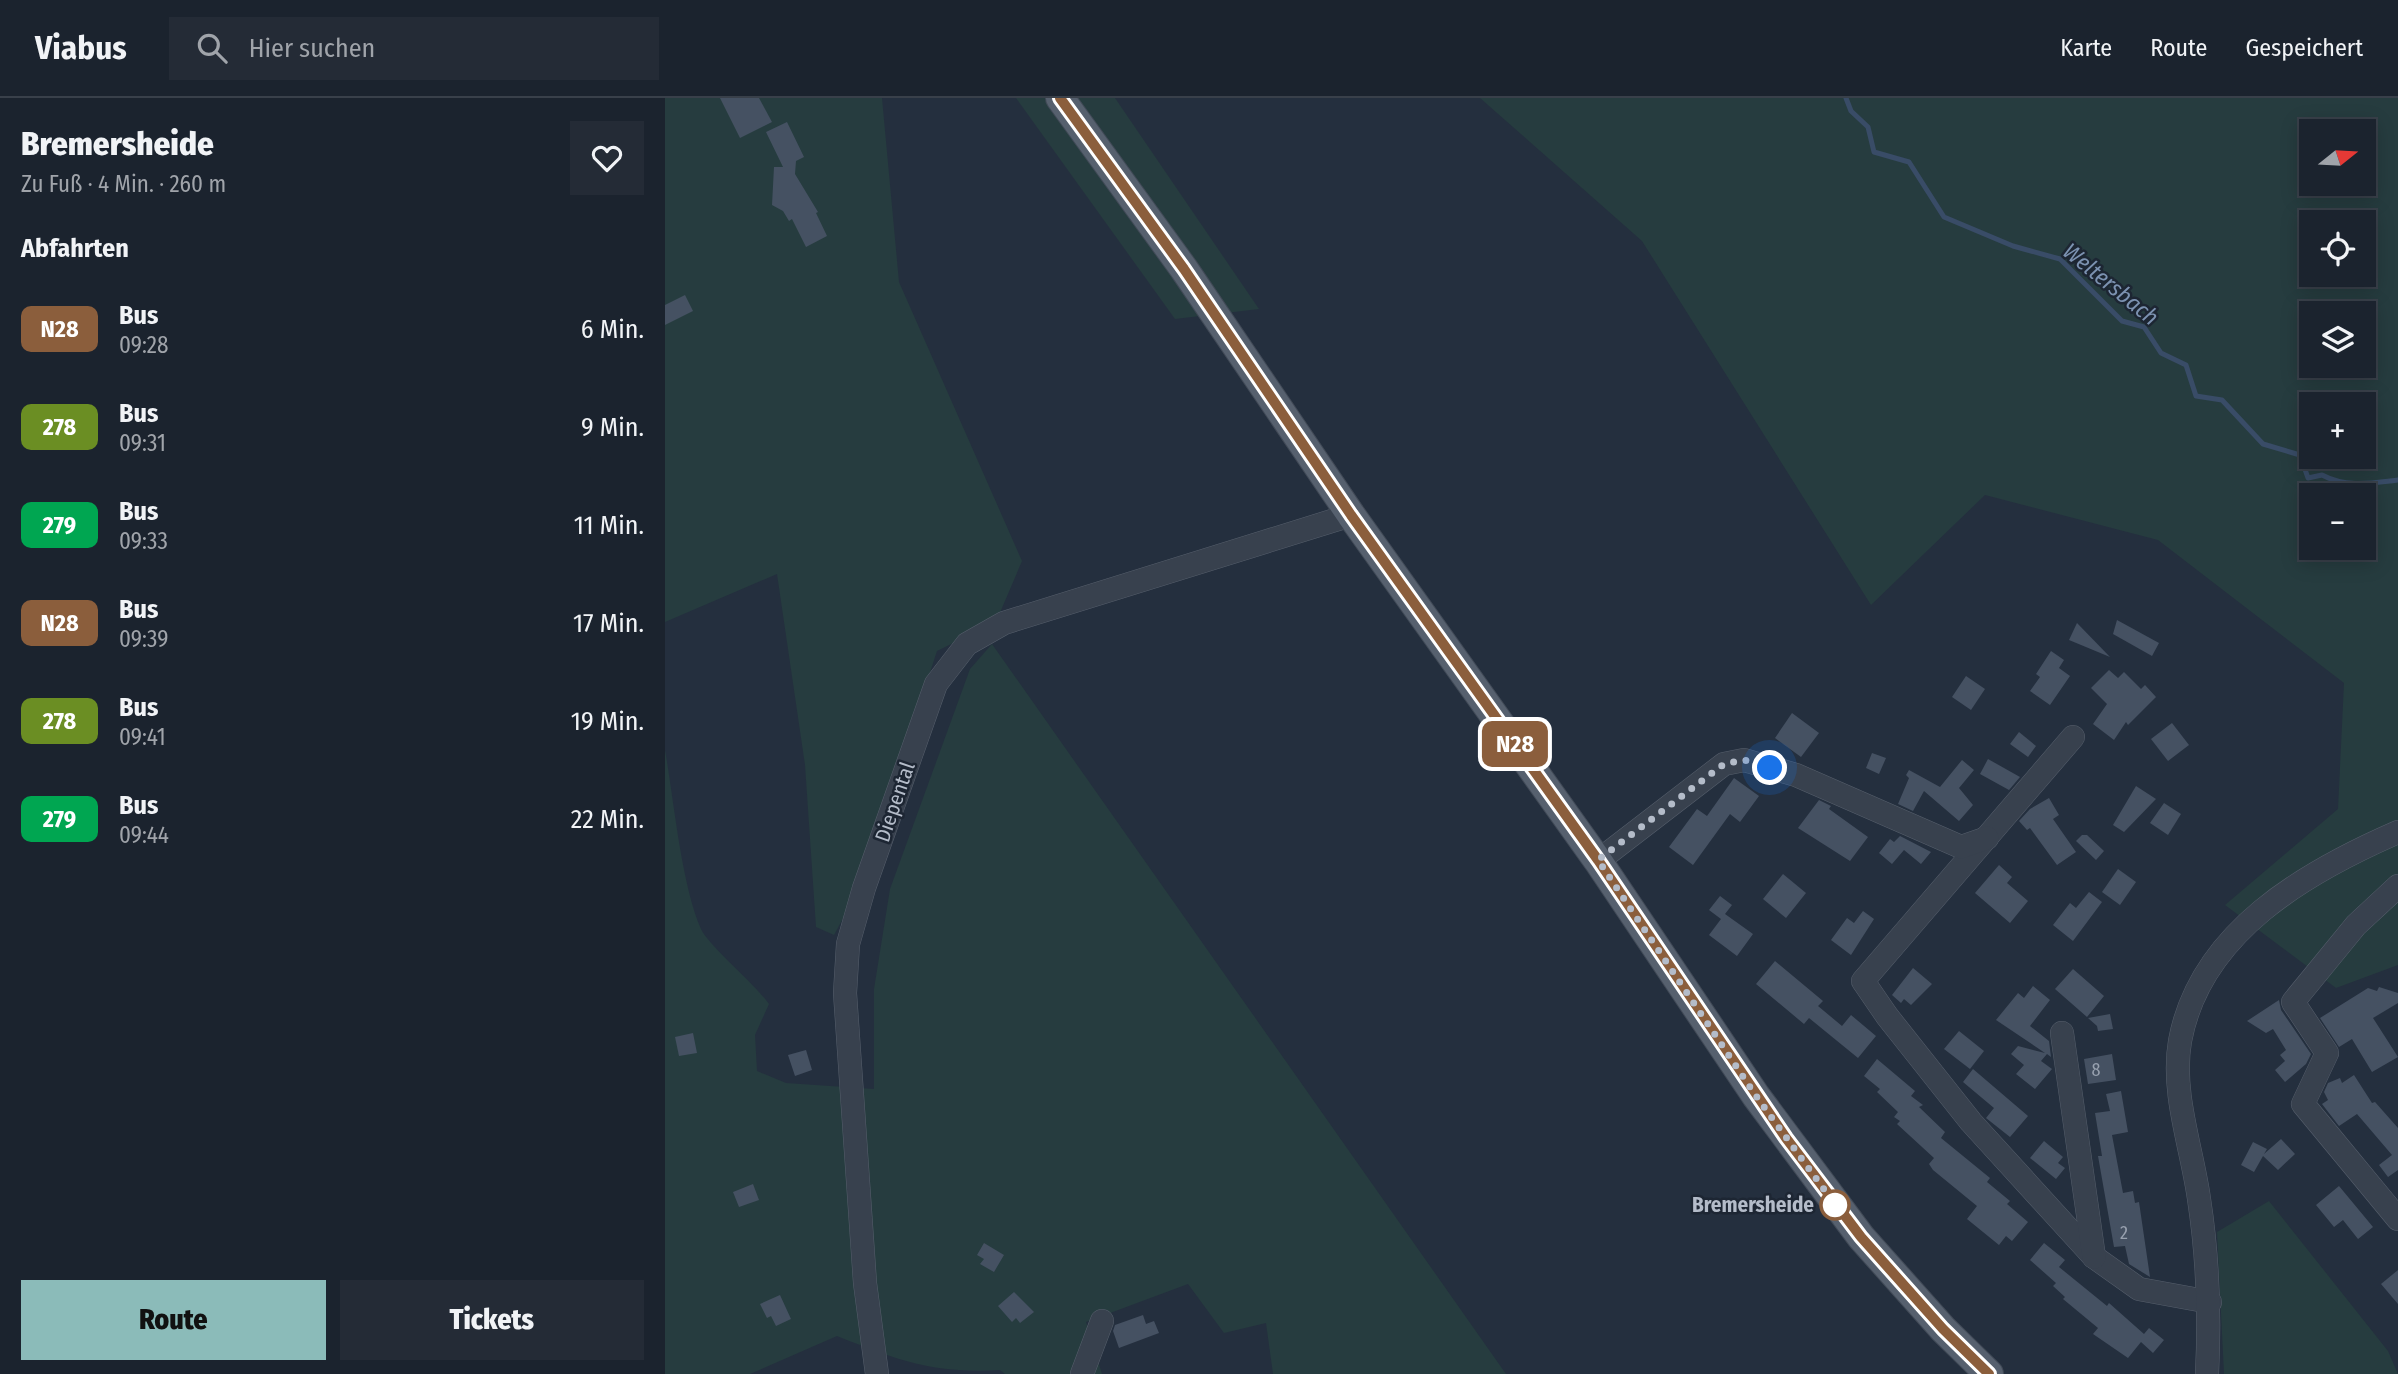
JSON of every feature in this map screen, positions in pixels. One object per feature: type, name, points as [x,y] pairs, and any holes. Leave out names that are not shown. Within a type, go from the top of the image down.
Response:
[{"type":"main road","points":[[1060,98],[1184,269],[1351,515],[1598,860],[1749,1086],[1839,1210],[1943,1329],[1989,1374]]},
{"type":"street","name":"Diepental","points":[[877,1374],[865,1283],[845,993],[848,944],[936,684],[967,644],[1004,623],[1351,515]]},
{"type":"street","points":[[2073,737],[1990,837],[1863,981],[1971,1122],[2094,1257],[2139,1289],[2210,1302]]},
{"type":"street","points":[[1598,860],[1724,764],[1744,760],[1796,775],[1961,847],[1990,837]]},
{"type":"street","points":[[2207,1374],[2210,1302],[2199,1195],[2180,1094],[2180,1042],[2193,997],[2214,962],[2239,931],[2283,894],[2338,858],[2398,832]]},
{"type":"street","points":[[2398,886],[2356,925],[2293,1002],[2327,1053],[2303,1104],[2398,1219]]},
{"type":"street","points":[[2063,1033],[2094,1257]]},
{"type":"street","points":[[1082,1374],[1102,1321]]},
{"type":"green space","points":[[665,98],[882,98],[899,282],[1022,561],[996,622],[937,651],[859,889],[834,935],[816,927],[805,765],[777,574],[665,622]]},
{"type":"green space","points":[[1016,98],[1115,98],[1259,309],[1175,319]]},
{"type":"green space","points":[[1480,98],[2398,98],[2398,965],[2336,988],[2225,905],[2338,809],[2344,683],[2158,540],[1985,495],[1871,605],[1642,241]]},
{"type":"green space","points":[[992,644],[1506,1374],[1273,1374],[1266,1323],[1224,1333],[1188,1284],[1086,1322],[1102,1374],[1005,1374],[1000,1370],[955,1370],[916,1364],[837,1336],[750,1374],[665,1374],[665,750],[683,865],[701,929],[712,945],[769,1004],[755,1035],[757,1071],[786,1083],[874,1089],[874,989],[890,889],[970,669]]},
{"type":"green space","points":[[2269,1201],[2388,1351],[2398,1374],[2224,1374],[2217,1232]]},
{"type":"building","points":[[720,98],[759,98],[772,122],[740,138]]},
{"type":"building","points":[[787,122],[804,157],[796,161],[795,174],[818,212],[816,213],[827,236],[806,247],[792,219],[789,221],[783,211],[772,205],[774,167],[783,167],[766,132]]},
{"type":"building","points":[[685,295],[693,311],[665,325],[665,305]]},
{"type":"building","points":[[2117,620],[2159,643],[2152,656],[2113,634]]},
{"type":"building","points":[[2077,623],[2110,657],[2069,640]]},
{"type":"building","points":[[2051,651],[2064,660],[2059,668],[2070,676],[2050,705],[2030,691],[2040,677],[2036,674]]},
{"type":"building","points":[[2109,670],[2118,678],[2124,672],[2141,689],[2145,685],[2156,697],[2128,725],[2126,722],[2114,740],[2093,724],[2107,704],[2091,688]]},
{"type":"building","points":[[1966,676],[1985,689],[1971,710],[1952,697]]},
{"type":"building","points":[[1792,713],[1819,733],[1801,757],[1775,738]]},
{"type":"building","points":[[2172,723],[2189,745],[2168,761],[2151,739]]},
{"type":"building","points":[[2019,732],[2036,746],[2028,757],[2010,744]]},
{"type":"building","points":[[1872,753],[1886,758],[1879,774],[1866,768]]},
{"type":"building","points":[[1988,759],[2020,777],[2009,790],[1980,774]]},
{"type":"building","points":[[1962,760],[1974,770],[1959,788],[1973,805],[1959,821],[1924,791],[1913,811],[1898,804],[1909,778],[1906,775],[1909,770],[1940,787]]},
{"type":"building","points":[[1734,778],[1759,796],[1740,822],[1730,814],[1693,865],[1669,847],[1697,809],[1707,816]]},
{"type":"building","points":[[2136,786],[2156,799],[2124,832],[2113,825]]},
{"type":"building","points":[[2049,798],[2059,815],[2053,819],[2076,852],[2057,865],[2030,828],[2027,830],[2019,821],[2030,809]]},
{"type":"building","points":[[1819,800],[1831,806],[1829,809],[1868,837],[1850,861],[1798,828]]},
{"type":"building","points":[[2164,803],[2181,814],[2168,835],[2150,823]]},
{"type":"building","points":[[2082,835],[2087,835],[2104,851],[2096,860],[2076,841]]},
{"type":"building","points":[[1900,836],[1931,852],[1921,864],[1904,850],[1892,864],[1879,853],[1890,839],[1894,842]]},
{"type":"building","points":[[1999,865],[2012,877],[2007,883],[2028,901],[2010,923],[1975,893]]},
{"type":"building","points":[[2118,869],[2136,882],[2120,905],[2102,892]]},
{"type":"building","points":[[1783,874],[1806,893],[1786,918],[1763,899]]},
{"type":"building","points":[[2089,892],[2102,902],[2073,941],[2053,925],[2070,903],[2076,908]]},
{"type":"building","points":[[1720,896],[1732,905],[1725,914],[1753,934],[1737,956],[1709,935],[1721,919],[1709,910]]},
{"type":"building","points":[[1863,911],[1874,919],[1851,955],[1831,940],[1847,918],[1854,923]]},
{"type":"building","points":[[1775,961],[1823,1001],[1818,1006],[1842,1026],[1851,1015],[1876,1036],[1858,1058],[1809,1018],[1804,1024],[1756,984]]},
{"type":"building","points":[[1913,968],[1932,984],[1911,1005],[1904,999],[1901,1003],[1892,995]]},
{"type":"building","points":[[2073,969],[2104,996],[2087,1017],[2055,989]]},
{"type":"building","points":[[2033,986],[2050,1000],[2030,1026],[2049,1041],[2051,1057],[2047,1054],[2041,1061],[2052,1069],[2035,1089],[2016,1074],[2024,1065],[2011,1054],[2018,1046],[2045,1053],[1996,1020],[2018,993],[2024,998]]},
{"type":"building","points":[[2379,987],[2398,993],[2398,1003],[2373,1018],[2398,1057],[2372,1072],[2352,1039],[2339,1047],[2320,1018],[2368,988],[2377,991]]},
{"type":"building","points":[[2279,1000],[2281,1010],[2311,1054],[2306,1064],[2285,1082],[2275,1070],[2285,1061],[2280,1055],[2286,1050],[2273,1029],[2266,1033],[2247,1021]]},
{"type":"building","points":[[2110,1014],[2113,1029],[2098,1031],[2097,1026],[2088,1018]]},
{"type":"building","points":[[1959,1031],[1984,1051],[1970,1069],[1944,1049]]},
{"type":"building","points":[[693,1033],[697,1053],[679,1056],[675,1037]]},
{"type":"building","points":[[806,1050],[812,1070],[795,1076],[788,1055]]},
{"type":"building","points":[[2112,1054],[2116,1080],[2088,1084],[2084,1059]]},
{"type":"building","points":[[1877,1059],[1915,1091],[1911,1096],[1923,1105],[1919,1107],[1945,1132],[1941,1138],[1990,1178],[1987,1182],[2010,1201],[2007,1204],[2028,1222],[2012,1241],[2006,1236],[1999,1245],[1967,1219],[1977,1206],[1933,1170],[1929,1164],[1934,1158],[1897,1124],[1900,1121],[1894,1117],[1898,1112],[1877,1092],[1880,1089],[1864,1076]]},
{"type":"building","points":[[1973,1069],[2028,1116],[2010,1137],[1986,1118],[1994,1108],[1963,1082]]},
{"type":"building","points":[[2354,1075],[2372,1103],[2375,1102],[2398,1128],[2398,1170],[2388,1177],[2379,1165],[2392,1155],[2357,1114],[2339,1126],[2322,1104],[2328,1100],[2324,1092],[2328,1083],[2340,1078],[2342,1083]]},
{"type":"building","points":[[2121,1091],[2128,1132],[2112,1135],[2123,1193],[2133,1191],[2135,1203],[2139,1202],[2150,1277],[2129,1264],[2125,1246],[2114,1247],[2098,1156],[2102,1156],[2095,1113],[2110,1111],[2106,1094]]},
{"type":"building","points":[[2281,1139],[2295,1154],[2278,1170],[2263,1156],[2254,1172],[2241,1165],[2253,1142],[2267,1149],[2264,1154]]},
{"type":"building","points":[[2044,1141],[2063,1157],[2058,1163],[2065,1168],[2056,1179],[2030,1158]]},
{"type":"building","points":[[753,1184],[759,1200],[739,1207],[733,1192]]},
{"type":"building","points":[[2339,1186],[2373,1227],[2358,1239],[2343,1220],[2334,1227],[2316,1205]]},
{"type":"building","points":[[984,1243],[1004,1255],[994,1272],[980,1264],[984,1259],[977,1255]]},
{"type":"building","points":[[2044,1243],[2065,1260],[2059,1267],[2107,1306],[2109,1303],[2144,1334],[2149,1328],[2164,1340],[2153,1353],[2141,1342],[2128,1358],[2093,1334],[2098,1328],[2063,1299],[2065,1297],[2053,1286],[2056,1283],[2030,1260]]},
{"type":"building","points":[[2398,1270],[2398,1304],[2381,1284]]},
{"type":"building","points":[[1014,1292],[1034,1312],[1020,1323],[1016,1318],[1012,1322],[998,1306]]},
{"type":"building","points":[[780,1295],[791,1319],[776,1326],[771,1316],[767,1318],[760,1304]]},
{"type":"building","points":[[1143,1315],[1146,1324],[1154,1321],[1159,1333],[1119,1348],[1113,1331],[1115,1325]]},
{"type":"waterway","name":"Weltersbach","points":[[1846,98],[1851,111],[1868,127],[1874,152],[1909,162],[1944,217],[2013,246],[2060,259],[2122,321],[2144,327],[2161,353],[2186,365],[2196,396],[2222,400],[2263,444],[2300,455],[2308,478],[2322,475],[2340,482],[2359,484],[2398,480]]},
{"type":"bus line","name":"N28","points":[[1060,98],[1184,269],[1351,515],[1598,860],[1786,1138],[1861,1237],[1943,1329],[1989,1374]]},
{"type":"place","name":"Bremersheide","points":[[1835,1205]]},
{"type":"route","points":[[1770,768],[1744,760],[1724,764],[1598,860],[1756,1096],[1839,1210],[1835,1205]]}]
